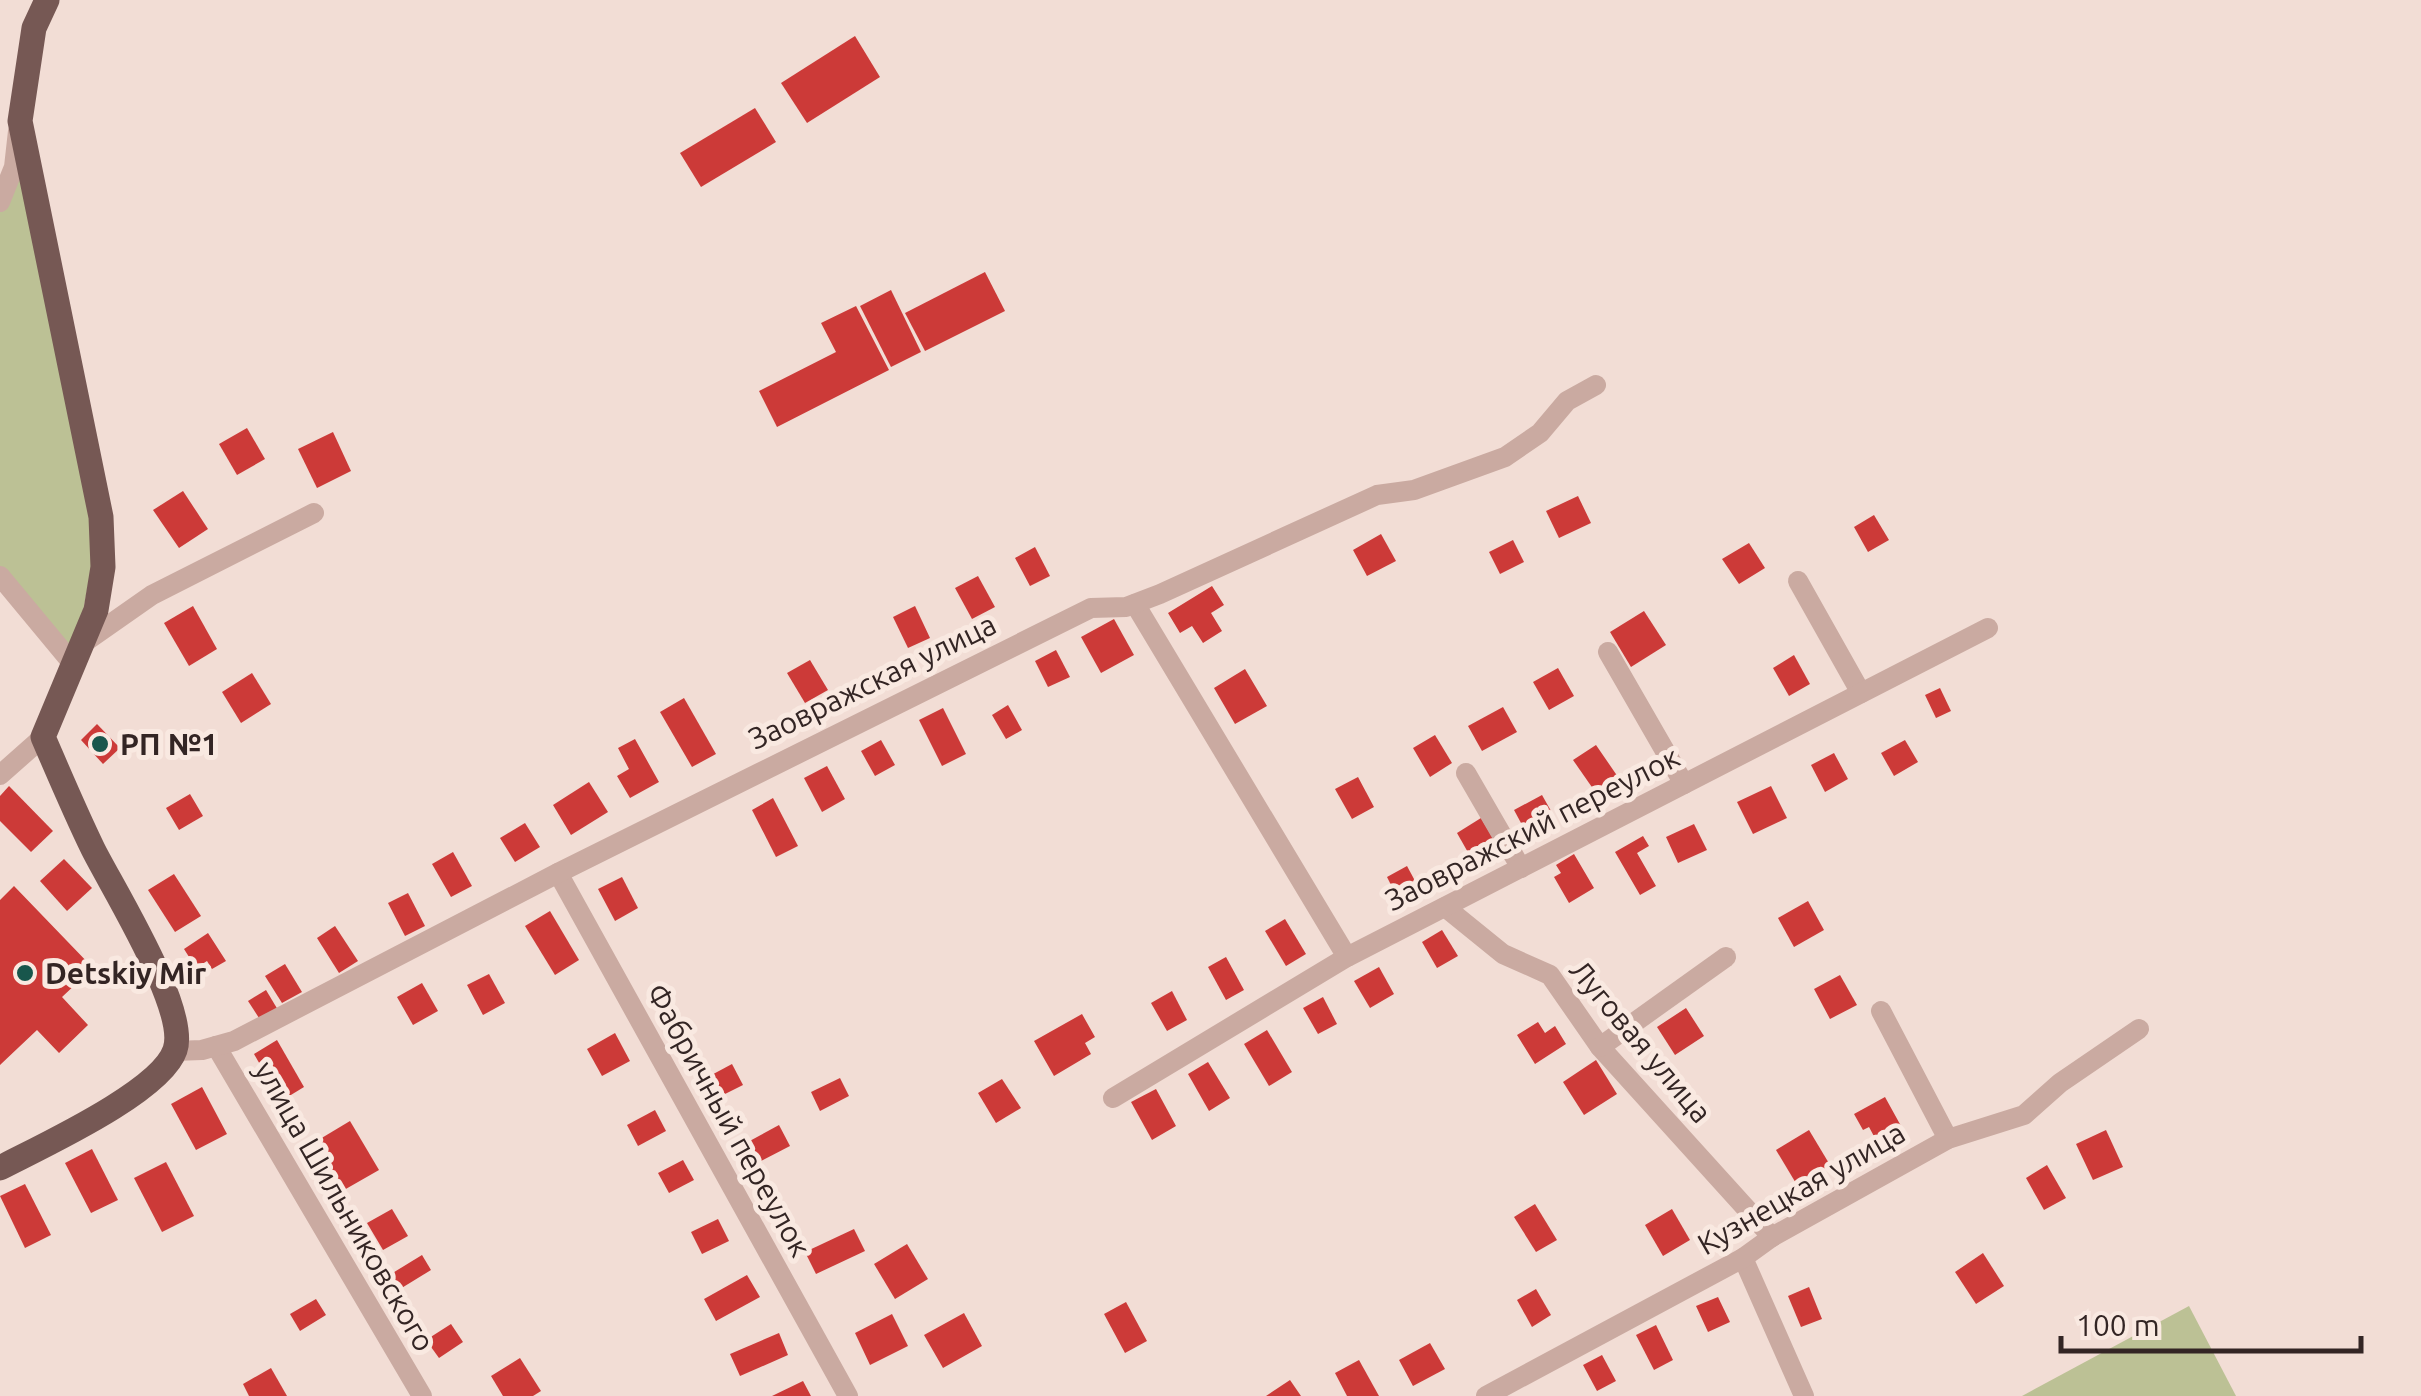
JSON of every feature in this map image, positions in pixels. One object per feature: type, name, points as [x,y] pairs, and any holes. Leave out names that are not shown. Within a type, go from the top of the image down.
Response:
[{"type":"main road","points":[[0,1168],[93,1120],[158,1074],[175,1051],[178,1026],[164,986],[91,845],[42,738],[96,610],[103,566],[101,517],[20,121],[34,28],[47,0]]},
{"type":"street","points":[[30,0],[34,28]]},
{"type":"street","points":[[0,202],[14,166],[20,121]]},
{"type":"street","name":"Заовражская улица","points":[[175,1051],[234,1042],[558,873],[1090,608],[1135,604],[1377,495],[1414,490],[1505,457],[1540,433],[1567,400],[1596,385]]},
{"type":"street","points":[[0,576],[78,654],[152,595],[314,513]]},
{"type":"street","points":[[1798,581],[1862,693]]},
{"type":"street","points":[[1135,604],[1347,957]]},
{"type":"street","name":"Заовражский переулок","points":[[1113,1098],[1347,957],[1988,628]]},
{"type":"street","points":[[1608,652],[1684,784]]},
{"type":"street","points":[[0,775],[42,738]]},
{"type":"street","points":[[1466,773],[1521,868]]},
{"type":"street","name":"Фабричный переулок","points":[[558,873],[848,1396]]},
{"type":"street","name":"Луговая улица","points":[[1445,906],[1503,954],[1550,975],[1600,1047],[1772,1237]]},
{"type":"street","points":[[1600,1047],[1726,956]]},
{"type":"street","points":[[1881,1011],[1948,1139]]},
{"type":"street","name":"Кузнецкая улица","points":[[1486,1396],[1742,1258],[1772,1237],[1948,1139],[2024,1115],[2060,1083],[2139,1029]]},
{"type":"street","name":"улица Шильниковского","points":[[216,1046],[422,1396]]},
{"type":"street","points":[[1742,1258],[1804,1396]]},
{"type":"green space","points":[[20,121],[101,517],[73,664],[0,576],[0,197]]},
{"type":"green space","points":[[2189,1306],[2236,1396],[2022,1396]]},
{"type":"building","points":[[855,36],[880,77],[807,123],[781,83]]},
{"type":"building","points":[[755,108],[776,142],[701,187],[680,153]]},
{"type":"building","points":[[985,272],[1005,311],[925,351],[905,313]]},
{"type":"building","points":[[891,290],[921,352],[891,367],[860,306]]},
{"type":"building","points":[[856,306],[889,370],[777,427],[759,391],[836,352],[821,323]]},
{"type":"building","points":[[247,428],[265,459],[237,475],[219,444]]},
{"type":"building","points":[[333,432],[351,471],[317,488],[298,449]]},
{"type":"building","points":[[183,491],[208,529],[179,548],[153,510]]},
{"type":"building","points":[[1578,496],[1591,523],[1559,538],[1546,511]]},
{"type":"building","points":[[1874,515],[1889,540],[1868,552],[1854,527]]},
{"type":"building","points":[[1381,534],[1396,561],[1367,576],[1353,550]]},
{"type":"building","points":[[1513,540],[1524,562],[1500,574],[1489,552]]},
{"type":"building","points":[[1749,543],[1765,568],[1739,584],[1722,559]]},
{"type":"building","points":[[1035,547],[1050,576],[1030,586],[1015,558]]},
{"type":"building","points":[[978,576],[995,607],[972,619],[955,588]]},
{"type":"building","points":[[1212,586],[1224,605],[1211,613],[1222,631],[1203,643],[1192,626],[1180,633],[1168,613]]},
{"type":"building","points":[[193,606],[217,649],[189,666],[164,623]]},
{"type":"building","points":[[915,606],[930,638],[908,648],[893,617]]},
{"type":"building","points":[[1644,611],[1666,645],[1631,667],[1610,632]]},
{"type":"building","points":[[1114,619],[1134,655],[1101,673],[1081,637]]},
{"type":"building","points":[[1056,650],[1070,677],[1048,687],[1035,661]]},
{"type":"building","points":[[1794,655],[1810,684],[1789,696],[1773,668]]},
{"type":"building","points":[[810,660],[828,690],[805,703],[787,673]]},
{"type":"building","points":[[1558,668],[1574,696],[1549,710],[1533,682]]},
{"type":"building","points":[[1245,669],[1267,706],[1235,724],[1214,688]]},
{"type":"building","points":[[252,673],[271,704],[241,723],[222,692]]},
{"type":"building","points":[[1940,688],[1951,711],[1936,718],[1925,695]]},
{"type":"building","points":[[684,698],[716,754],[692,767],[660,712]]},
{"type":"building","points":[[1008,705],[1022,730],[1006,739],[992,715]]},
{"type":"building","points":[[1503,707],[1517,732],[1482,751],[1468,726]]},
{"type":"building","points":[[943,708],[966,754],[942,766],[919,720]]},
{"type":"building","name":"РП №1","points":[[97,724],[120,748],[103,764],[81,740]]},
{"type":"building","points":[[1435,735],[1452,763],[1430,777],[1413,748]]},
{"type":"building","points":[[635,739],[659,782],[630,798],[617,776],[629,769],[618,748]]},
{"type":"building","points":[[881,740],[895,765],[875,776],[861,751]]},
{"type":"building","points":[[1905,740],[1918,762],[1894,776],[1881,753]]},
{"type":"building","points":[[1596,745],[1618,777],[1596,793],[1573,760]]},
{"type":"building","points":[[1834,753],[1848,779],[1825,792],[1811,765]]},
{"type":"building","points":[[827,766],[845,799],[822,812],[804,778]]},
{"type":"building","points":[[1358,777],[1374,807],[1352,819],[1335,789]]},
{"type":"building","points":[[589,782],[608,812],[571,835],[553,805]]},
{"type":"building","points":[[9,786],[53,831],[31,852],[0,821],[0,796]]},
{"type":"building","points":[[1771,786],[1787,818],[1753,834],[1737,802]]},
{"type":"building","points":[[190,794],[203,816],[179,830],[166,808]]},
{"type":"building","points":[[1542,795],[1555,818],[1527,834],[1514,810]]},
{"type":"building","points":[[773,798],[798,846],[776,857],[752,810]]},
{"type":"building","points":[[1481,818],[1499,848],[1474,863],[1457,833]]},
{"type":"building","points":[[525,823],[540,847],[515,862],[500,838]]},
{"type":"building","points":[[1694,824],[1707,850],[1678,863],[1666,837]]},
{"type":"building","points":[[1643,836],[1649,846],[1637,853],[1656,886],[1640,895],[1615,852]]},
{"type":"building","points":[[453,852],[472,886],[451,897],[432,864]]},
{"type":"building","points":[[1574,854],[1594,888],[1569,903],[1554,877],[1561,873],[1556,865]]},
{"type":"building","points":[[64,859],[92,888],[67,911],[40,881]]},
{"type":"building","points":[[1407,866],[1421,892],[1400,903],[1387,877]]},
{"type":"building","points":[[174,874],[201,916],[175,932],[148,890]]},
{"type":"building","points":[[622,877],[638,908],[615,921],[598,889]]},
{"type":"building","points":[[14,886],[93,968],[62,997],[88,1025],[59,1053],[37,1030],[0,1065],[0,900]]},
{"type":"building","points":[[408,893],[425,926],[405,936],[388,903]]},
{"type":"building","points":[[1808,901],[1824,930],[1794,947],[1778,918]]},
{"type":"building","points":[[550,911],[579,960],[555,975],[525,926]]},
{"type":"building","points":[[1285,919],[1306,954],[1286,966],[1265,931]]},
{"type":"building","points":[[335,926],[358,961],[339,973],[317,938]]},
{"type":"building","points":[[1442,930],[1458,956],[1437,968],[1422,942]]},
{"type":"building","points":[[208,933],[226,961],[212,969],[207,961],[196,968],[184,949]]},
{"type":"building","points":[[1226,957],[1244,990],[1226,1000],[1208,967]]},
{"type":"building","points":[[285,964],[302,992],[282,1003],[265,976]]},
{"type":"building","points":[[1379,967],[1394,994],[1370,1008],[1354,981]]},
{"type":"building","points":[[489,974],[505,1003],[483,1015],[467,985]]},
{"type":"building","points":[[1840,975],[1857,1005],[1830,1019],[1814,989]]},
{"type":"building","points":[[422,983],[438,1011],[413,1025],[397,997]]},
{"type":"building","points":[[266,990],[278,1010],[261,1021],[248,1001]]},
{"type":"building","points":[[1172,991],[1187,1020],[1167,1031],[1151,1003]]},
{"type":"building","points":[[1323,997],[1337,1024],[1318,1034],[1303,1008]]},
{"type":"building","points":[[1686,1008],[1704,1036],[1675,1055],[1657,1027]]},
{"type":"building","points":[[1082,1014],[1095,1037],[1085,1043],[1091,1054],[1054,1076],[1034,1041]]},
{"type":"building","points":[[1538,1022],[1545,1033],[1555,1026],[1566,1044],[1535,1064],[1517,1035]]},
{"type":"building","points":[[1267,1030],[1292,1072],[1269,1086],[1244,1044]]},
{"type":"building","points":[[615,1033],[630,1061],[602,1076],[587,1049]]},
{"type":"building","points":[[277,1040],[304,1087],[281,1101],[254,1054]]},
{"type":"building","points":[[1596,1060],[1617,1094],[1584,1115],[1563,1082]]},
{"type":"building","points":[[1208,1062],[1230,1098],[1209,1111],[1188,1074]]},
{"type":"building","points":[[732,1064],[743,1085],[715,1099],[704,1079]]},
{"type":"building","points":[[840,1078],[849,1096],[820,1111],[811,1092]]},
{"type":"building","points":[[1002,1079],[1021,1108],[996,1123],[978,1093]]},
{"type":"building","points":[[202,1087],[227,1134],[196,1150],[171,1104]]},
{"type":"building","points":[[1156,1089],[1176,1126],[1152,1140],[1131,1102]]},
{"type":"building","points":[[1885,1097],[1901,1126],[1876,1140],[1869,1127],[1863,1130],[1854,1114]]},
{"type":"building","points":[[655,1110],[666,1131],[638,1146],[627,1125]]},
{"type":"building","points":[[350,1121],[379,1170],[344,1190],[315,1142]]},
{"type":"building","points":[[779,1125],[790,1146],[757,1163],[746,1143]]},
{"type":"building","points":[[1809,1130],[1830,1165],[1797,1185],[1776,1150]]},
{"type":"building","points":[[2106,1130],[2123,1167],[2093,1180],[2076,1144]]},
{"type":"building","points":[[92,1149],[118,1200],[91,1213],[65,1163]]},
{"type":"building","points":[[683,1160],[694,1180],[669,1193],[658,1173]]},
{"type":"building","points":[[166,1162],[194,1216],[162,1232],[134,1178]]},
{"type":"building","points":[[2047,1165],[2066,1198],[2044,1210],[2026,1178]]},
{"type":"building","points":[[25,1184],[51,1235],[25,1248],[0,1196]]},
{"type":"building","points":[[1535,1204],[1557,1240],[1536,1252],[1514,1217]]},
{"type":"building","points":[[392,1209],[408,1236],[383,1250],[367,1223]]},
{"type":"building","points":[[1672,1209],[1690,1240],[1663,1256],[1645,1225]]},
{"type":"building","points":[[718,1219],[729,1241],[702,1254],[691,1232]]},
{"type":"building","points":[[854,1229],[865,1251],[816,1274],[805,1252]]},
{"type":"building","points":[[907,1244],[928,1279],[895,1299],[874,1264]]},
{"type":"building","points":[[1983,1253],[2004,1286],[1976,1304],[1955,1272]]},
{"type":"building","points":[[422,1255],[431,1270],[400,1289],[391,1274]]},
{"type":"building","points":[[747,1275],[760,1297],[716,1321],[704,1299]]},
{"type":"building","points":[[1809,1287],[1822,1319],[1801,1327],[1788,1296]]},
{"type":"building","points":[[1536,1289],[1551,1315],[1532,1327],[1517,1300]]},
{"type":"building","points":[[1718,1297],[1730,1322],[1708,1332],[1696,1306]]},
{"type":"building","points":[[316,1299],[326,1315],[300,1331],[290,1314]]},
{"type":"building","points":[[1126,1302],[1147,1341],[1125,1353],[1104,1314]]},
{"type":"building","points":[[964,1313],[982,1346],[943,1368],[924,1335]]},
{"type":"building","points":[[892,1314],[908,1346],[870,1365],[855,1333]]},
{"type":"building","points":[[451,1324],[463,1342],[439,1358],[426,1340]]},
{"type":"building","points":[[1656,1325],[1673,1360],[1654,1370],[1636,1335]]},
{"type":"building","points":[[779,1333],[788,1355],[740,1376],[730,1354]]},
{"type":"building","points":[[1430,1343],[1445,1369],[1413,1386],[1399,1360]]},
{"type":"building","points":[[1602,1355],[1616,1381],[1597,1391],[1583,1365]]},
{"type":"building","points":[[520,1358],[541,1391],[533,1396],[503,1396],[491,1376]]},
{"type":"building","points":[[1359,1360],[1379,1396],[1347,1396],[1335,1373]]},
{"type":"building","points":[[271,1368],[287,1396],[249,1396],[243,1384]]},
{"type":"building","points":[[1290,1380],[1301,1396],[1266,1396]]},
{"type":"building","points":[[803,1381],[811,1396],[772,1396]]},
{"type":"place","name":"РП №1","points":[[100,744]]},
{"type":"place","name":"Detskiy Mir","points":[[25,973]]}]
